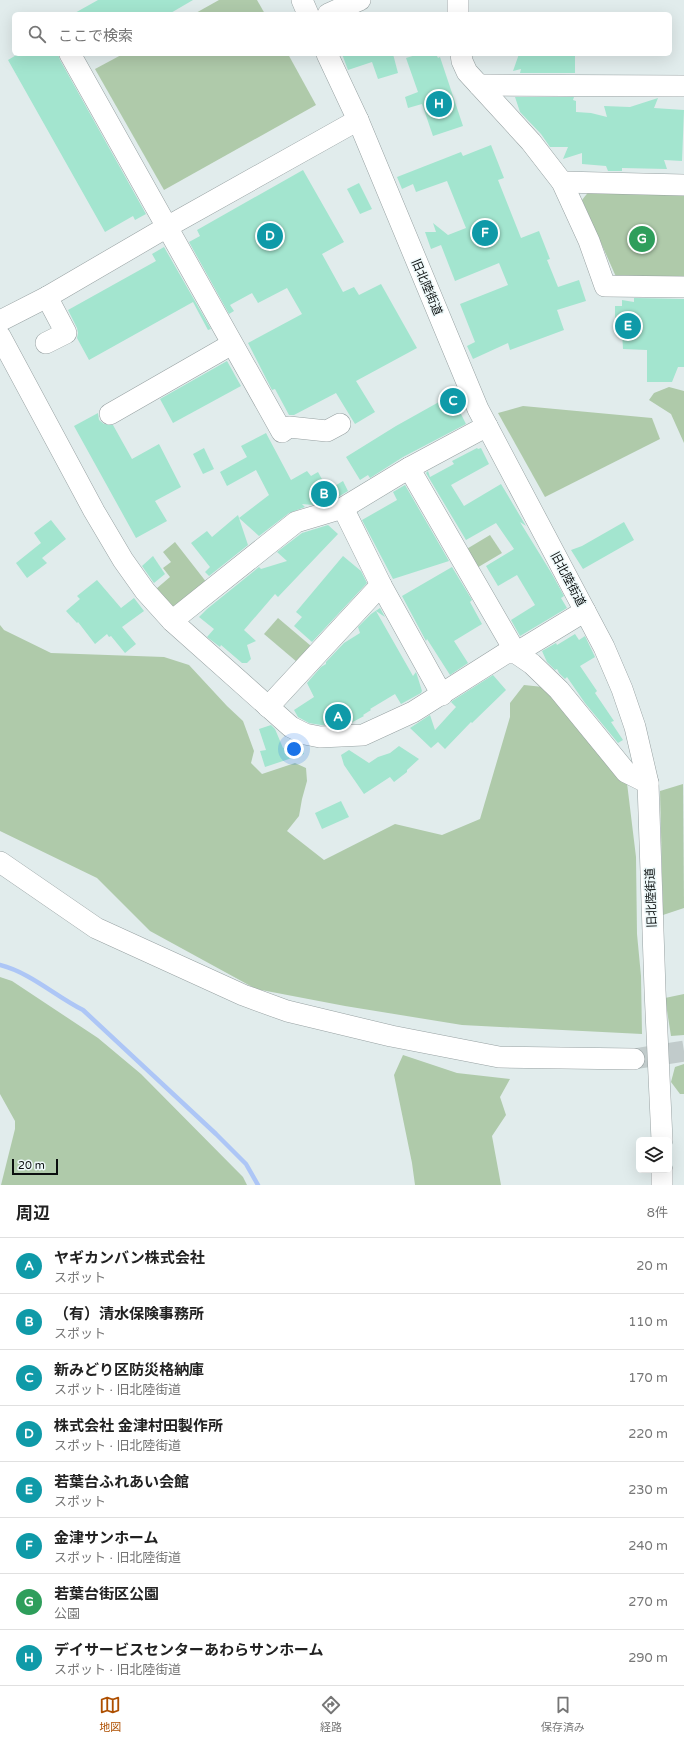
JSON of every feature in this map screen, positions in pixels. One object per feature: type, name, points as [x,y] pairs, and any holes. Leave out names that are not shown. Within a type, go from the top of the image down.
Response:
[{"type":"street","points":[[302,0],[307,12]]},
{"type":"street","points":[[333,12],[360,0]]},
{"type":"street","points":[[458,0],[458,12]]},
{"type":"street","points":[[71,56],[282,432],[289,427],[327,431],[340,424]]},
{"type":"street","name":"旧北陸街道","points":[[328,56],[358,120],[487,426],[604,648],[622,689],[635,727],[648,783],[654,990],[662,1137]]},
{"type":"street","points":[[461,56],[467,72],[531,142],[562,182],[589,242],[604,286],[684,286]]},
{"type":"street","points":[[479,85],[684,86]]},
{"type":"street","points":[[0,321],[47,297],[167,227],[358,120]]},
{"type":"street","points":[[562,182],[684,185]]},
{"type":"street","points":[[46,343],[66,333],[47,297]]},
{"type":"street","points":[[0,336],[94,511],[123,560],[145,590],[172,620],[268,707],[291,727],[305,734],[320,737],[363,735],[413,712],[506,653],[516,653],[585,611]]},
{"type":"street","points":[[110,414],[232,344]]},
{"type":"street","points":[[172,620],[296,522],[343,508],[409,468],[487,426]]},
{"type":"street","points":[[409,468],[516,653],[532,664],[559,690],[626,772],[648,783]]},
{"type":"street","points":[[343,508],[381,585],[442,695]]},
{"type":"street","points":[[268,707],[381,585]]},
{"type":"street","points":[[0,862],[96,928],[243,996],[287,1011],[391,1036],[499,1057],[634,1059]]},
{"type":"street","points":[[662,1173],[662,1185]]},
{"type":"green space","points":[[219,0],[257,0],[264,12],[198,12]]},
{"type":"green space","points":[[119,56],[289,56],[316,105],[164,190],[95,69]]},
{"type":"green space","points":[[590,190],[684,190],[684,278],[617,279],[582,200]]},
{"type":"green space","points":[[669,387],[684,391],[684,443],[671,414],[649,400],[654,393]]},
{"type":"green space","points":[[523,406],[652,418],[660,439],[545,497],[498,413]]},
{"type":"green space","points":[[490,535],[502,553],[475,569],[465,550]]},
{"type":"green space","points":[[175,542],[207,583],[180,605],[171,608],[156,589],[170,577],[163,568],[171,562],[163,552]]},
{"type":"green space","points":[[278,618],[311,646],[297,662],[264,634]]},
{"type":"green space","points":[[0,625],[4,630],[51,653],[164,657],[189,665],[243,721],[254,751],[251,763],[262,774],[295,763],[306,768],[307,781],[299,816],[287,831],[324,860],[395,824],[442,835],[480,819],[510,717],[510,703],[524,685],[543,687],[627,783],[636,857],[637,934],[641,976],[642,1034],[462,1025],[345,1006],[256,989],[150,931],[97,878],[0,831]]},
{"type":"green space","points":[[683,784],[684,908],[663,915],[660,791]]},
{"type":"green space","points":[[0,977],[12,981],[98,1038],[141,1074],[243,1177],[247,1185],[1,1185],[15,1129],[15,1121],[0,1094]]},
{"type":"green space","points":[[684,994],[684,1035],[671,1036],[665,998]]},
{"type":"green space","points":[[403,1055],[457,1073],[510,1079],[500,1097],[506,1115],[492,1136],[501,1185],[415,1185],[394,1075]]},
{"type":"green space","points":[[684,1064],[684,1094],[680,1094],[671,1082],[675,1067]]},
{"type":"building","points":[[98,0],[193,0],[172,12],[77,12]]},
{"type":"building","points":[[15,56],[59,56],[146,214],[135,220],[133,216],[105,232],[8,60]]},
{"type":"building","points":[[343,56],[394,56],[398,73],[378,79],[372,62],[348,70]]},
{"type":"building","points":[[412,56],[440,57],[463,126],[433,136],[422,104],[408,108],[405,97],[418,92],[406,58]]},
{"type":"building","points":[[518,56],[575,56],[575,73],[520,73],[521,69],[513,71]]},
{"type":"building","points":[[515,97],[574,97],[573,100],[576,101],[576,112],[591,113],[607,117],[604,106],[630,107],[658,98],[654,108],[684,110],[682,161],[664,160],[667,169],[622,168],[622,171],[608,171],[606,166],[582,164],[582,153],[563,159],[568,147],[550,147],[541,134],[520,112]]},
{"type":"building","points":[[491,145],[504,178],[498,180],[521,238],[539,231],[550,259],[547,260],[558,287],[579,280],[586,301],[557,310],[564,330],[510,350],[508,343],[473,359],[467,346],[475,342],[460,304],[508,285],[499,263],[455,281],[441,245],[431,249],[425,232],[436,232],[433,223],[448,235],[466,228],[447,181],[416,192],[413,184],[402,189],[397,177],[461,152],[463,156]]},
{"type":"building","points":[[303,170],[344,242],[322,254],[343,292],[354,287],[359,295],[381,284],[417,348],[356,381],[375,412],[355,424],[336,393],[294,415],[289,415],[275,389],[272,390],[248,343],[302,314],[287,288],[258,303],[252,293],[230,305],[234,311],[229,314],[189,242],[200,236],[197,230]]},
{"type":"building","points":[[359,183],[372,209],[360,214],[347,189]]},
{"type":"building","points":[[164,247],[211,329],[208,330],[193,302],[89,360],[77,338],[77,328],[68,310],[156,261],[152,254]]},
{"type":"building","points":[[634,298],[684,299],[684,367],[678,367],[672,382],[647,382],[647,350],[623,349],[622,332],[618,332],[617,320],[615,320],[615,306],[622,306],[622,300],[634,302]]},
{"type":"building","points":[[227,361],[241,386],[173,423],[160,399]]},
{"type":"building","points":[[455,393],[461,404],[457,406],[466,424],[403,457],[370,478],[368,475],[360,480],[346,457],[396,426]]},
{"type":"building","points":[[98,413],[99,420],[104,424],[113,425],[132,459],[159,444],[181,487],[155,501],[167,521],[136,538],[74,426]]},
{"type":"building","points":[[266,433],[291,480],[307,471],[311,476],[318,472],[328,490],[343,481],[348,491],[338,497],[313,505],[302,504],[305,507],[289,513],[259,536],[239,518],[269,495],[256,470],[227,486],[220,472],[247,457],[241,446]]},
{"type":"building","points":[[204,448],[214,469],[203,474],[193,454]]},
{"type":"building","points":[[477,448],[481,448],[489,464],[451,485],[464,506],[501,484],[526,526],[520,522],[564,596],[561,598],[567,608],[520,636],[511,620],[535,605],[517,575],[498,586],[486,566],[514,549],[496,523],[466,540],[426,473],[428,471],[430,477],[454,464],[452,461]]},
{"type":"building","points":[[405,485],[449,561],[393,579],[362,520],[397,500],[393,492]]},
{"type":"building","points":[[238,515],[248,545],[209,576],[205,572],[210,567],[191,543],[207,531],[212,537]]},
{"type":"building","points":[[51,520],[66,539],[42,558],[47,563],[27,578],[16,563],[41,543],[34,533]]},
{"type":"building","points":[[624,522],[634,540],[583,569],[571,550],[582,546]]},
{"type":"building","points":[[328,525],[338,534],[278,597],[275,594],[244,630],[256,641],[247,645],[251,659],[247,663],[242,663],[221,645],[220,647],[207,637],[214,629],[199,617],[207,609],[259,567],[261,569],[287,561],[277,552],[302,533]]},
{"type":"building","points":[[153,556],[165,574],[154,583],[142,566]]},
{"type":"building","points":[[343,556],[361,571],[367,583],[312,642],[294,626],[302,617],[296,612]]},
{"type":"building","points":[[452,567],[472,600],[470,602],[482,624],[454,641],[468,663],[450,675],[427,639],[426,641],[402,596]]},
{"type":"building","points":[[97,580],[121,608],[134,598],[144,611],[122,627],[136,644],[125,653],[111,636],[109,637],[107,634],[95,644],[78,622],[77,623],[66,611],[80,599],[77,596]]},
{"type":"building","points":[[380,608],[385,617],[376,611],[413,676],[416,672],[422,691],[421,693],[401,704],[395,694],[370,709],[371,710],[363,715],[364,716],[349,724],[321,725],[309,723],[298,717],[294,710],[314,697],[307,683],[344,643],[360,633],[358,627],[371,614]]},
{"type":"building","points":[[575,634],[579,640],[585,636],[595,657],[580,666],[597,691],[595,693],[614,721],[611,722],[623,740],[618,743],[585,703],[567,677],[565,679],[557,669],[555,670],[547,662],[542,651],[556,643],[557,645]]},
{"type":"building","points":[[493,675],[506,690],[472,723],[471,722],[445,749],[438,742],[431,748],[410,728],[430,715],[435,730],[456,707],[451,702],[452,701]]},
{"type":"building","points":[[271,725],[275,729],[283,748],[297,744],[302,745],[304,754],[265,767],[260,751],[266,750],[259,729]]},
{"type":"building","points":[[399,746],[419,759],[407,770],[407,772],[394,782],[390,777],[364,794],[344,765],[341,755],[349,750],[369,763],[378,757],[390,753]]},
{"type":"building","points":[[341,801],[349,817],[322,829],[315,813]]},
{"type":"waterway","points":[[0,965],[22,973],[83,1010],[216,1134],[246,1164],[258,1185]]},
{"type":"tunnel","points":[[634,1059],[684,1051]]},
{"type":"place","name":"デイサービスセンターあわらサンホーム","points":[[439,104]]},
{"type":"place","name":"金津サンホーム","points":[[485,233]]},
{"type":"place","name":"株式会社 金津村田製作所","points":[[270,236]]},
{"type":"place","name":"若葉台街区公園","points":[[642,239]]},
{"type":"place","name":"若葉台ふれあい会館","points":[[628,326]]},
{"type":"place","name":"新みどり区防災格納庫","points":[[453,401]]},
{"type":"place","name":"（有）清水保険事務所","points":[[324,494]]},
{"type":"place","name":"ヤギカンバン株式会社","points":[[338,717]]}]
